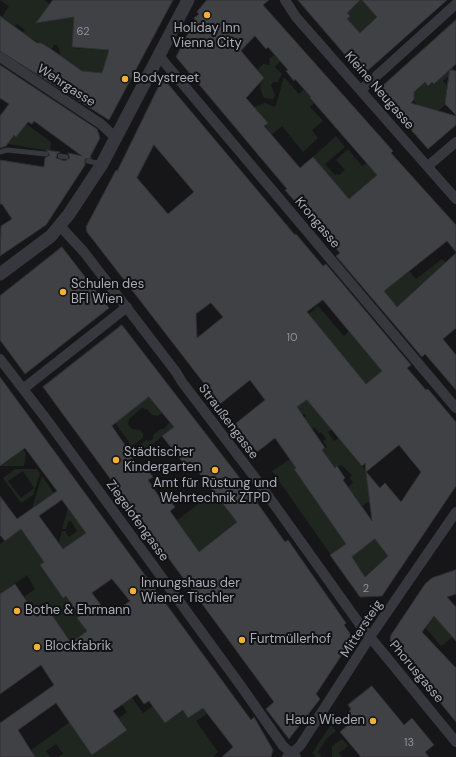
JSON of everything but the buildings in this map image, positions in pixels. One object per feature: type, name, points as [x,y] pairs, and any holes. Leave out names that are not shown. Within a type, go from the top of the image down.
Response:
[{"type":"street","points":[[0,274],[35,248],[60,226],[102,164],[188,0]]},
{"type":"street","name":"Kleine Neugasse","points":[[285,0],[296,17],[456,199]]},
{"type":"street","points":[[361,90],[456,4]]},
{"type":"street","name":"Krongasse","points":[[159,55],[165,64],[456,408]]},
{"type":"street","name":"Wehrgasse","points":[[0,57],[101,124],[116,138]]},
{"type":"street","points":[[428,166],[456,142]]},
{"type":"street","name":"Straußengasse","points":[[60,226],[84,252],[256,479],[370,637]]},
{"type":"street","points":[[23,389],[127,308]]},
{"type":"street","name":"Ziegelofengasse","points":[[0,359],[232,673],[291,756]]},
{"type":"street","name":"Mittersteig","points":[[291,756],[300,746],[370,637],[456,512]]},
{"type":"street","name":"Phorusgasse","points":[[370,637],[456,742]]},
{"type":"lane","points":[[0,150],[46,154]]},
{"type":"lane","points":[[88,161],[102,164]]},
{"type":"shaded area","points":[[0,0],[44,0],[50,4],[37,23],[74,17],[72,48],[119,51],[106,74],[83,72],[60,55],[57,45],[54,45],[51,50],[23,33],[25,30],[17,24],[15,26],[2,17],[9,6]]},
{"type":"shaded area","points":[[331,0],[362,0],[385,10],[360,33],[347,19],[350,16]]},
{"type":"shaded area","points":[[274,55],[280,61],[275,67],[282,74],[278,82],[273,82],[271,85],[275,95],[273,99],[264,98],[260,85],[264,78],[257,70],[263,64],[270,65],[269,59]]},
{"type":"shaded area","points":[[449,64],[455,71],[443,81],[451,90],[446,94],[448,99],[443,103],[445,105],[438,111],[424,111],[413,100],[413,84],[418,89],[425,82],[428,86],[432,82],[434,84],[440,79]]},
{"type":"shaded area","points":[[284,77],[299,94],[305,88],[312,96],[310,99],[314,103],[310,107],[323,121],[312,130],[318,138],[303,152],[282,126],[271,135],[254,107],[265,103],[274,107],[276,105]]},
{"type":"shaded area","points":[[26,124],[51,142],[50,151],[8,144],[14,135],[16,137]]},
{"type":"shaded area","points":[[336,136],[345,147],[325,164],[335,175],[339,175],[345,170],[336,160],[348,149],[362,166],[367,163],[379,173],[349,199],[416,279],[442,259],[450,267],[426,295],[418,287],[397,307],[381,289],[396,281],[313,157]]},
{"type":"shaded area","points":[[318,306],[344,336],[349,331],[382,371],[365,384],[309,314]]},
{"type":"shaded area","points":[[291,380],[332,429],[328,432],[334,441],[339,438],[372,478],[368,482],[370,501],[362,506],[348,487],[353,483],[350,478],[352,475],[341,465],[335,468],[322,451],[327,447],[323,441],[326,439],[321,432],[319,433],[314,427],[311,430],[301,421],[306,416],[304,414],[297,418]]},
{"type":"shaded area","points":[[149,397],[162,413],[158,416],[152,415],[147,409],[142,408],[129,419],[128,425],[132,429],[140,430],[143,434],[143,438],[129,448],[129,442],[112,419],[123,417]]},
{"type":"shaded area","points":[[170,422],[174,427],[136,457],[132,451],[146,440],[149,441],[153,439],[153,435],[161,429],[164,429]]},
{"type":"shaded area","points":[[23,450],[26,453],[24,466],[1,466]]},
{"type":"shaded area","points":[[290,459],[296,468],[294,470],[301,480],[309,486],[307,488],[328,518],[349,542],[331,555],[272,471]]},
{"type":"shaded area","points":[[15,469],[37,469],[40,474],[33,495],[21,503],[3,478]],"holes":[[[23,471],[34,488],[21,498],[8,481]]]},
{"type":"shaded area","points":[[42,476],[54,493],[32,508]]},
{"type":"shaded area","points":[[214,492],[237,521],[199,552],[176,521]]},
{"type":"shaded area","points":[[68,507],[86,533],[63,549],[59,543],[62,531],[65,531],[69,537],[77,531],[71,521],[68,522],[66,529],[62,529]]},
{"type":"shaded area","points":[[21,529],[44,562],[40,566],[63,598],[66,596],[80,616],[77,618],[89,629],[71,643],[48,609],[37,617],[24,597],[35,589],[27,575],[0,594],[0,544]]},
{"type":"shaded area","points":[[375,539],[388,556],[366,575],[366,578],[352,557]]},
{"type":"shaded area","points":[[434,616],[453,637],[441,646],[426,628]]},
{"type":"shaded area","points":[[132,698],[143,713],[153,706],[165,723],[183,711],[189,718],[203,708],[207,714],[196,721],[218,752],[213,757],[58,757],[63,754],[56,744],[46,751],[50,757],[35,757],[31,750],[70,722],[127,730],[119,718],[127,712],[122,705]]},
{"type":"shaded area","points":[[331,725],[336,731],[327,738],[318,752],[322,757],[316,757],[312,753]]},
{"type":"shaded area","points":[[342,739],[348,746],[339,753],[342,757],[332,757],[332,746]]},
{"type":"place","name":"Holiday Inn Vienna City","points":[[207,15]]},
{"type":"place","name":"Bodystreet","points":[[125,79]]},
{"type":"place","name":"Schulen des BFI Wien","points":[[63,292]]},
{"type":"place","name":"Städtischer Kindergarten","points":[[116,460]]},
{"type":"place","name":"Amt für Rüstung und Wehrtechnik ZTPD","points":[[215,470]]},
{"type":"place","name":"Innungshaus der Wiener Tischler","points":[[133,591]]},
{"type":"place","name":"Bothe & Ehrmann","points":[[17,611]]},
{"type":"place","name":"Furtmüllerhof","points":[[242,640]]},
{"type":"place","name":"Blockfabrik","points":[[37,647]]},
{"type":"place","name":"Haus Wieden","points":[[373,721]]}]
